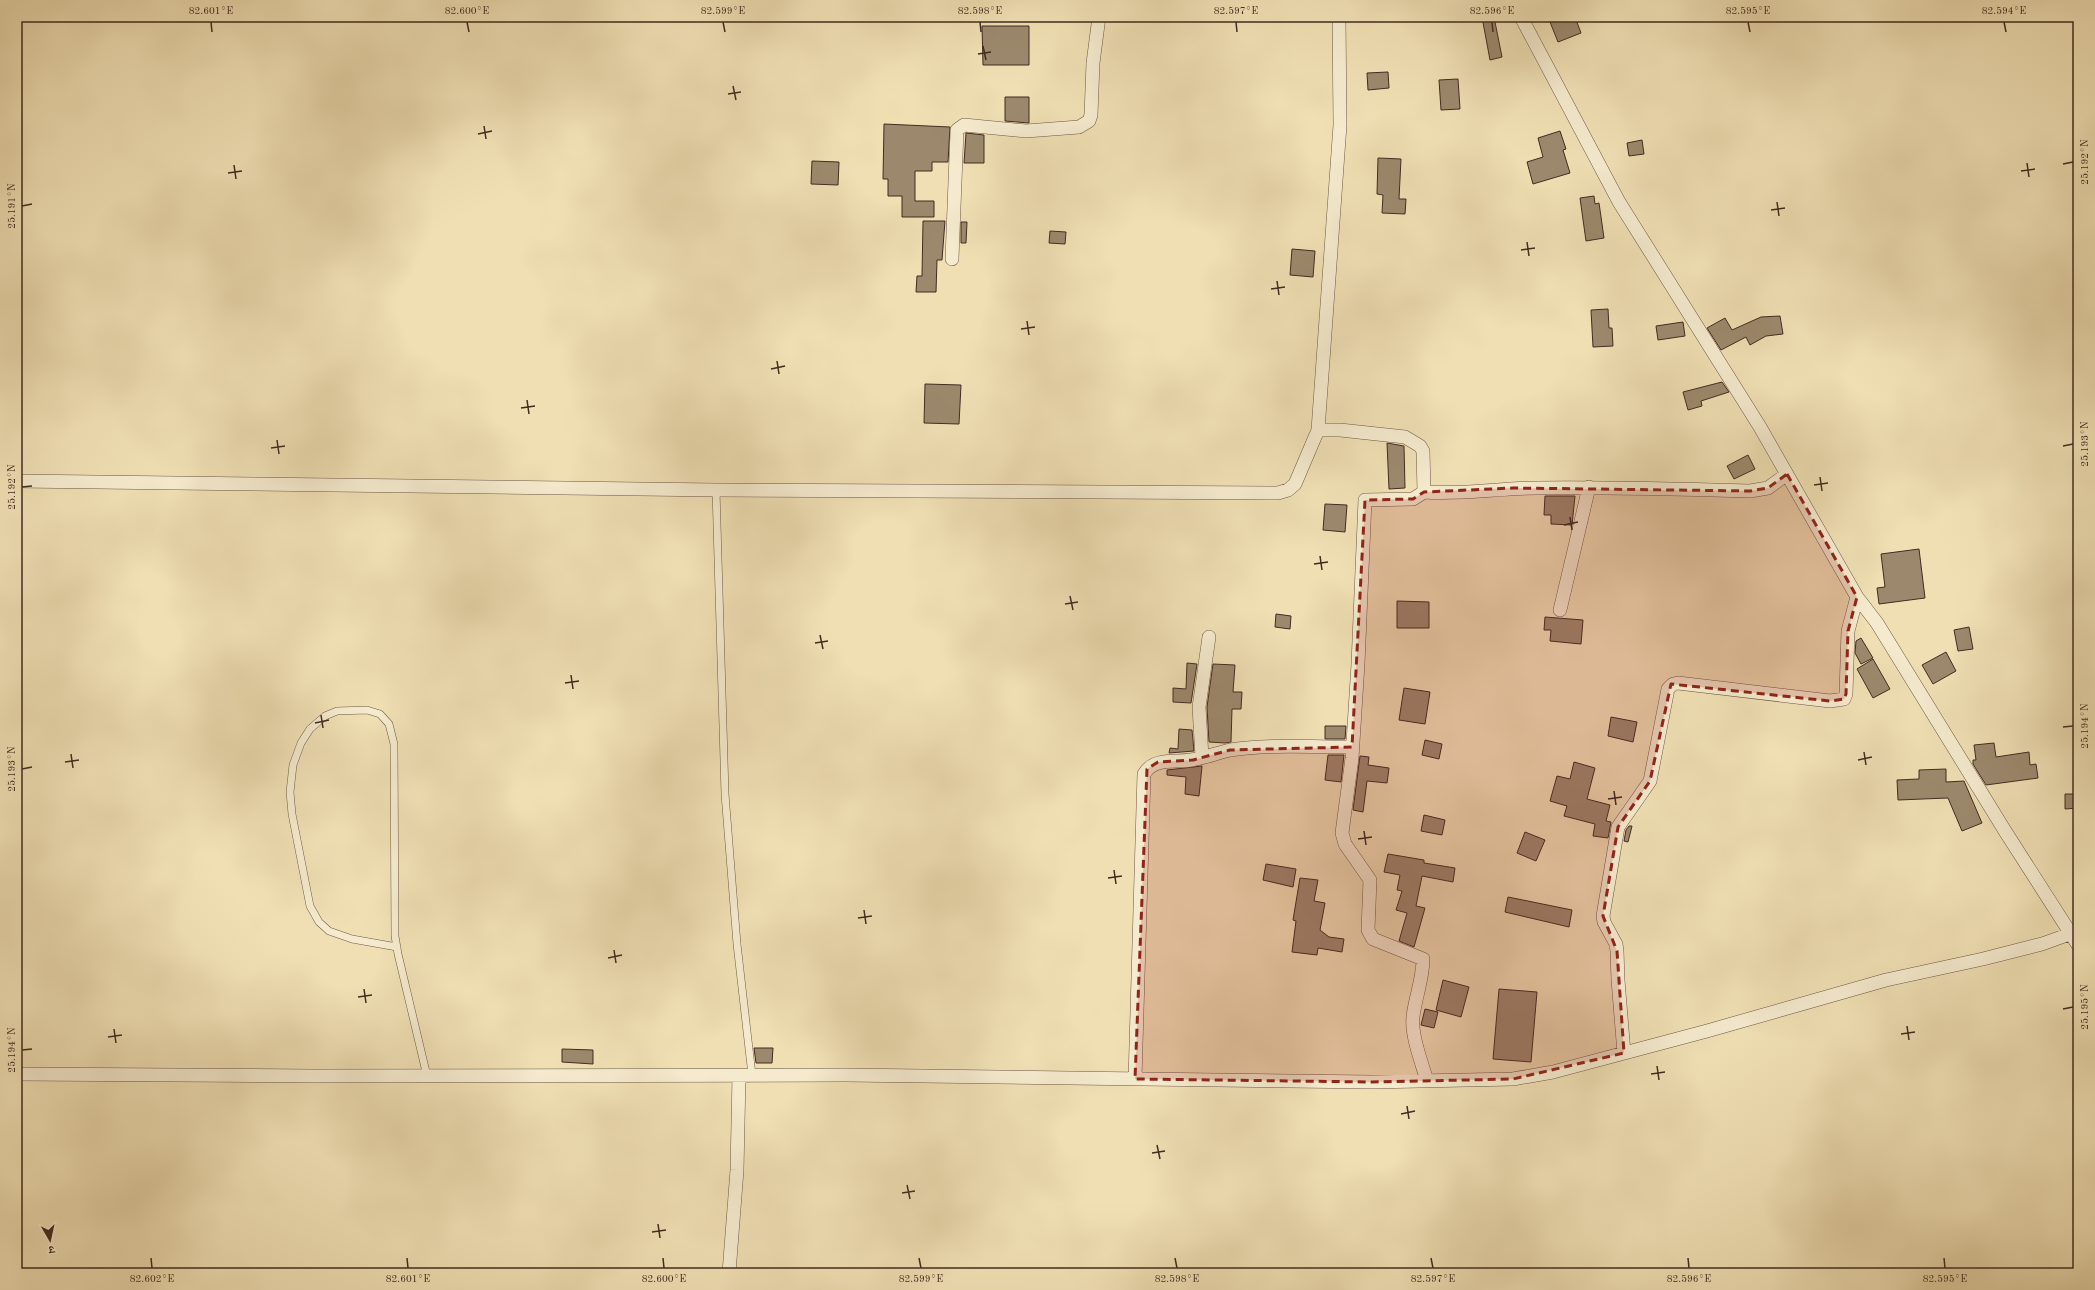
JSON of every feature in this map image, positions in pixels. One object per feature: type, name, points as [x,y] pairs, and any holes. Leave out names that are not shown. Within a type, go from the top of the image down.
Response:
[{"type":"street","points":[[952,260],[957,130],[964,125],[1026,131],[1079,127],[1084,125],[1091,115],[1093,63],[1099,17]]},
{"type":"street","points":[[17,481],[716,490],[1278,493],[1288,490],[1295,484],[1318,430],[1340,125],[1339,17]]},
{"type":"street","points":[[17,1074],[427,1076],[743,1080],[977,1076],[1135,1079],[1492,1081],[1535,1076],[1624,1053],[1886,980],[2075,937],[2005,831],[1876,623],[1857,597],[1787,474],[1619,202],[1521,17]]},
{"type":"street","points":[[1318,430],[1340,430],[1405,437],[1420,446],[1423,451],[1424,492]]},
{"type":"street","points":[[1427,1081],[1413,1029],[1413,1018],[1423,970],[1423,959],[1373,939],[1370,935],[1368,930],[1370,880],[1342,839],[1352,747],[1358,664],[1365,500],[1413,499],[1424,492],[1438,493],[1513,488],[1589,487],[1750,491],[1768,488],[1787,474]]},
{"type":"street","points":[[1560,610],[1589,487]]},
{"type":"street","points":[[1624,1053],[1616,944],[1604,922],[1603,916],[1618,827],[1650,780],[1660,738],[1661,717],[1670,686],[1678,683],[1830,701],[1844,699],[1846,694],[1848,631],[1857,597]]},
{"type":"street","points":[[1202,757],[1199,707],[1208,637]]},
{"type":"street","points":[[1135,1079],[1144,774],[1151,765],[1158,762],[1202,757],[1243,749],[1352,747]]},
{"type":"street","points":[[729,1273],[743,1080]]},
{"type":"lane","points":[[716,490],[725,794],[735,922],[743,1080]]},
{"type":"lane","points":[[397,947],[352,939],[329,931],[319,922],[310,906],[292,814],[290,792],[293,765],[301,744],[310,729],[325,716],[337,711],[367,710],[380,714],[389,724],[394,744],[397,947],[427,1076]]},
{"type":"highlighted area","points":[[1787,474],[1857,597],[1848,631],[1846,694],[1844,699],[1830,701],[1671,684],[1650,781],[1618,827],[1603,916],[1617,951],[1624,1053],[1513,1079],[1372,1082],[1135,1079],[1147,769],[1158,762],[1193,760],[1230,750],[1352,747],[1365,500],[1413,499],[1424,492],[1513,488],[1750,491],[1768,488]]},
{"type":"building","points":[[1482,17],[1494,17],[1502,57],[1490,60]]},
{"type":"building","points":[[1548,17],[1575,17],[1581,33],[1558,42]]},
{"type":"building","points":[[982,26],[1029,26],[1029,65],[983,65]]},
{"type":"building","points":[[1388,72],[1389,88],[1368,90],[1367,73]]},
{"type":"building","points":[[1458,79],[1460,109],[1441,110],[1439,80]]},
{"type":"building","points":[[1005,97],[1029,97],[1029,123],[1005,121]]},
{"type":"building","points":[[884,124],[950,127],[948,162],[932,162],[932,171],[915,171],[915,201],[934,201],[934,217],[902,217],[902,196],[888,196],[888,179],[883,179]]},
{"type":"building","points":[[1560,131],[1566,149],[1563,150],[1570,173],[1533,184],[1527,162],[1543,157],[1538,138]]},
{"type":"building","points":[[966,133],[984,135],[984,163],[964,163]]},
{"type":"building","points":[[1642,140],[1644,154],[1629,156],[1627,143]]},
{"type":"building","points":[[1378,158],[1401,159],[1399,199],[1406,199],[1405,214],[1382,213],[1383,195],[1377,194]]},
{"type":"building","points":[[812,161],[839,162],[838,185],[811,184]]},
{"type":"building","points":[[1594,196],[1595,204],[1599,203],[1604,238],[1586,241],[1580,198]]},
{"type":"building","points":[[923,221],[945,221],[942,260],[937,260],[936,292],[916,292],[917,276],[922,276]]},
{"type":"building","points":[[961,222],[967,222],[966,243],[961,243]]},
{"type":"building","points":[[1050,231],[1066,232],[1065,244],[1049,243]]},
{"type":"building","points":[[1292,249],[1315,251],[1313,277],[1290,275]]},
{"type":"building","points":[[1608,309],[1609,328],[1612,328],[1613,346],[1593,347],[1591,310]]},
{"type":"building","points":[[1780,316],[1783,334],[1766,336],[1750,345],[1746,337],[1721,350],[1707,328],[1725,318],[1732,330],[1761,317]]},
{"type":"building","points":[[1683,322],[1685,336],[1658,340],[1656,326]]},
{"type":"building","points":[[1722,382],[1729,392],[1701,401],[1702,406],[1688,410],[1683,392]]},
{"type":"building","points":[[925,384],[961,385],[959,424],[924,423]]},
{"type":"building","points":[[1387,443],[1404,446],[1405,488],[1389,489]]},
{"type":"building","points":[[1748,455],[1755,469],[1734,479],[1727,466]]},
{"type":"building","points":[[1545,496],[1575,496],[1572,525],[1551,524],[1551,515],[1544,515]]},
{"type":"building","points":[[1325,504],[1347,505],[1345,532],[1323,530]]},
{"type":"building","points":[[1919,549],[1925,598],[1879,604],[1877,588],[1885,587],[1881,554]]},
{"type":"building","points":[[1397,601],[1429,602],[1429,628],[1397,628]]},
{"type":"building","points":[[1276,614],[1291,616],[1290,629],[1275,627]]},
{"type":"building","points":[[1545,617],[1583,620],[1581,644],[1550,641],[1551,630],[1544,630]]},
{"type":"building","points":[[1969,627],[1973,649],[1958,651],[1954,630]]},
{"type":"building","points":[[1861,638],[1873,658],[1861,664],[1855,653],[1856,641]]},
{"type":"building","points":[[1946,652],[1956,671],[1933,684],[1922,665]]},
{"type":"building","points":[[1873,659],[1890,689],[1873,698],[1857,669]]},
{"type":"building","points":[[1187,663],[1197,664],[1191,703],[1173,702],[1173,688],[1186,689]]},
{"type":"building","points":[[1213,664],[1235,665],[1233,692],[1242,692],[1241,709],[1232,709],[1231,742],[1209,742],[1207,707]]},
{"type":"building","points":[[1404,688],[1430,692],[1425,724],[1399,720]]},
{"type":"building","points":[[1611,717],[1637,722],[1633,742],[1608,736]]},
{"type":"building","points":[[1325,726],[1346,726],[1345,739],[1325,739]]},
{"type":"building","points":[[1179,729],[1192,730],[1194,751],[1169,753],[1170,748],[1178,749]]},
{"type":"building","points":[[1425,740],[1442,744],[1439,759],[1422,755]]},
{"type":"building","points":[[1994,743],[1996,757],[2029,752],[2030,765],[2036,764],[2038,778],[1986,785],[1973,764],[1973,760],[1976,760],[1974,745]]},
{"type":"building","points":[[1328,755],[1344,755],[1341,782],[1325,780]]},
{"type":"building","points":[[1360,756],[1369,757],[1368,765],[1389,768],[1387,783],[1367,781],[1363,812],[1353,810]]},
{"type":"building","points":[[1574,762],[1595,768],[1587,799],[1610,805],[1606,821],[1611,822],[1608,838],[1593,836],[1595,824],[1564,816],[1567,806],[1550,801],[1557,776],[1570,779]]},
{"type":"building","points":[[1202,766],[1199,796],[1185,794],[1186,777],[1167,775],[1167,770]]},
{"type":"building","points":[[1946,769],[1946,782],[1964,781],[1982,823],[1962,831],[1948,798],[1898,800],[1897,780],[1919,779],[1919,770]]},
{"type":"building","points":[[2065,794],[2078,794],[2078,808],[2065,809]]},
{"type":"building","points":[[1424,815],[1445,820],[1442,835],[1421,831]]},
{"type":"building","points":[[1629,826],[1632,826],[1628,842],[1624,841],[1626,830]]},
{"type":"building","points":[[1525,832],[1545,840],[1536,861],[1517,853]]},
{"type":"building","points":[[1388,854],[1424,860],[1424,863],[1455,868],[1453,882],[1422,876],[1416,906],[1425,908],[1414,947],[1399,941],[1407,913],[1396,910],[1402,891],[1397,890],[1400,875],[1384,872]]},
{"type":"building","points":[[1266,864],[1296,869],[1293,887],[1263,880]]},
{"type":"building","points":[[1300,878],[1318,880],[1314,901],[1325,903],[1320,930],[1329,937],[1344,939],[1342,952],[1318,948],[1317,955],[1292,952],[1296,921],[1293,920]]},
{"type":"building","points":[[1508,897],[1572,910],[1569,927],[1505,912]]},
{"type":"building","points":[[1443,980],[1469,987],[1461,1017],[1436,1010]]},
{"type":"building","points":[[1499,989],[1537,992],[1531,1062],[1493,1059]]},
{"type":"building","points":[[1425,1009],[1438,1012],[1434,1028],[1421,1025]]},
{"type":"building","points":[[754,1048],[773,1048],[772,1063],[756,1063]]},
{"type":"building","points":[[562,1049],[593,1050],[593,1064],[562,1062]]}]
